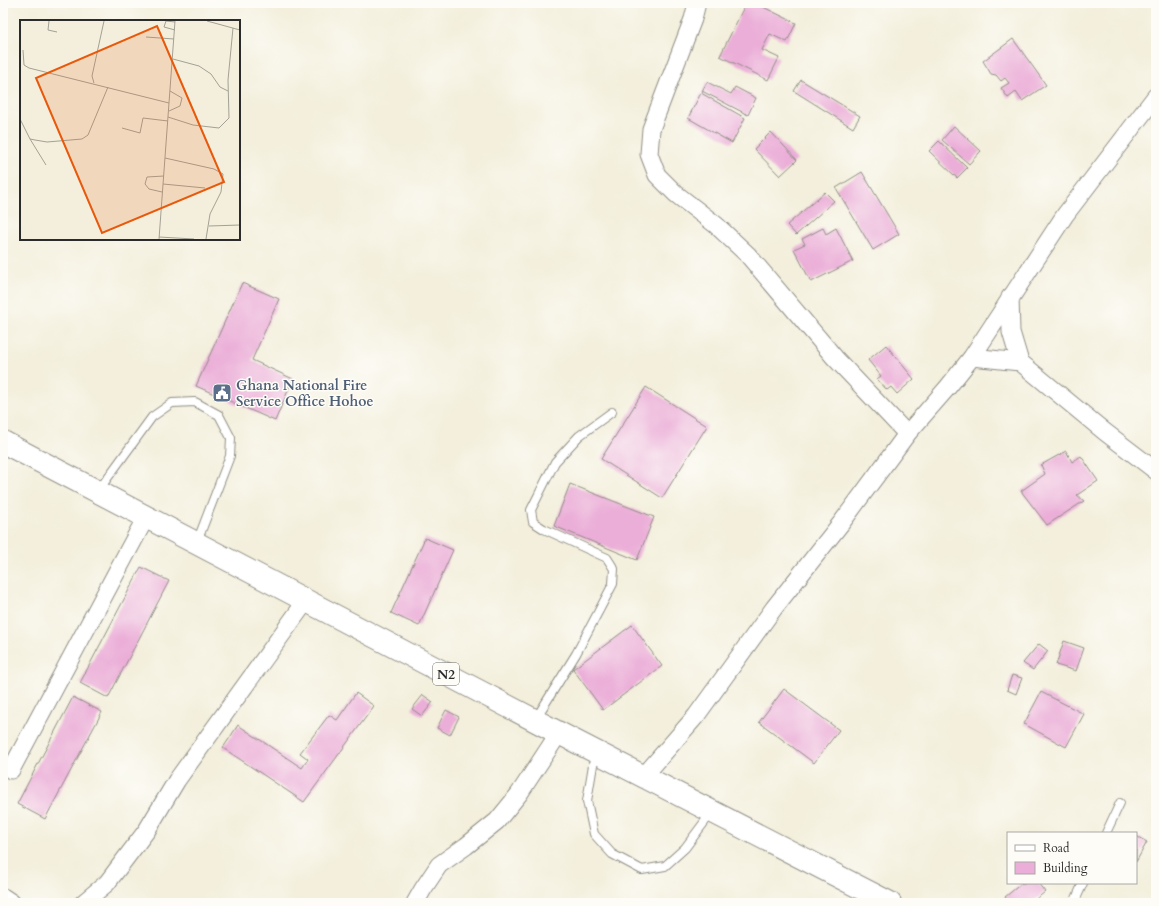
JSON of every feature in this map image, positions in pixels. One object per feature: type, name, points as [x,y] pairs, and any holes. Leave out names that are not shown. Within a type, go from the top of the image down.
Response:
[{"type":"highway","name":"N2","points":[[3,442],[643,777],[713,811],[890,903]]},
{"type":"street","points":[[697,3],[693,19],[651,129],[649,154],[657,175],[676,194],[716,225],[748,255],[835,358],[907,434]]},
{"type":"street","points":[[643,777],[696,716],[774,608],[842,522],[907,434],[972,357],[1065,215],[1156,96]]},
{"type":"street","points":[[1010,297],[1012,332],[1020,362]]},
{"type":"street","points":[[972,357],[1020,362],[1105,432],[1156,471]]},
{"type":"street","points":[[11,770],[146,517]]},
{"type":"street","points":[[84,903],[107,883],[147,830],[178,780],[306,601]]},
{"type":"street","points":[[415,903],[423,889],[440,866],[497,821],[519,794],[559,733]]},
{"type":"street","points":[[3,897],[12,903]]},
{"type":"lane","points":[[98,492],[152,417],[172,403],[195,402],[219,416],[231,438],[230,456],[196,543]]},
{"type":"lane","points":[[534,720],[576,654],[613,584],[614,569],[607,558],[544,529],[533,522],[532,510],[555,462],[579,436],[612,412]]},
{"type":"lane","points":[[596,752],[587,801],[594,834],[612,854],[642,870],[665,866],[686,848],[713,811]]},
{"type":"lane","points":[[1106,832],[1120,803]]},
{"type":"lane","points":[[1074,903],[1083,884]]},
{"type":"building","points":[[746,3],[755,3],[796,23],[787,42],[770,34],[762,50],[779,58],[768,80],[720,56]]},
{"type":"building","points":[[1013,39],[1046,85],[1022,101],[1016,92],[1008,98],[1001,88],[1009,83],[1005,78],[1001,81],[996,75],[991,74],[983,61]]},
{"type":"building","points":[[801,80],[860,116],[853,128],[794,91]]},
{"type":"building","points":[[707,82],[731,94],[735,87],[756,98],[748,115],[702,91]]},
{"type":"building","points":[[701,93],[745,118],[732,143],[688,118]]},
{"type":"building","points":[[954,126],[981,151],[969,164],[942,140]]},
{"type":"building","points":[[771,132],[797,160],[780,176],[754,149]]},
{"type":"building","points":[[939,141],[967,168],[957,178],[929,151]]},
{"type":"building","points":[[862,172],[899,234],[873,250],[836,188]]},
{"type":"building","points":[[825,192],[834,201],[796,235],[787,225]]},
{"type":"building","points":[[823,228],[826,234],[836,228],[853,261],[811,282],[794,249],[805,244],[802,239]]},
{"type":"building","points":[[242,283],[279,299],[252,360],[293,379],[275,421],[196,386]]},
{"type":"building","points":[[886,345],[914,379],[897,394],[891,387],[887,390],[877,379],[881,376],[868,360]]},
{"type":"building","points":[[646,387],[707,426],[662,498],[601,459]]},
{"type":"building","points":[[1066,451],[1072,462],[1081,456],[1098,481],[1077,495],[1084,501],[1047,525],[1021,491],[1045,474],[1041,465]]},
{"type":"building","points":[[570,484],[654,517],[637,560],[554,526]]},
{"type":"building","points":[[425,538],[453,550],[419,626],[391,613]]},
{"type":"building","points":[[141,567],[169,581],[108,698],[80,683]]},
{"type":"building","points":[[632,625],[662,666],[603,710],[573,669]]},
{"type":"building","points":[[1064,641],[1084,648],[1076,671],[1056,665]]},
{"type":"building","points":[[1039,644],[1048,651],[1033,670],[1023,663]]},
{"type":"building","points":[[1012,675],[1022,678],[1016,694],[1007,690]]},
{"type":"building","points":[[784,689],[839,730],[814,763],[759,722]]},
{"type":"building","points":[[1041,692],[1084,714],[1066,747],[1024,724]]},
{"type":"building","points":[[356,693],[374,706],[304,802],[223,748],[238,725],[302,768],[308,759],[300,753],[329,715],[337,720]]},
{"type":"building","points":[[423,695],[433,702],[422,716],[412,709]]},
{"type":"building","points":[[73,697],[102,712],[45,819],[17,804]]},
{"type":"building","points":[[446,710],[459,717],[450,735],[437,728]]},
{"type":"building","points":[[1137,837],[1147,842],[1137,860]]},
{"type":"building","points":[[1021,884],[1039,884],[1045,892],[1031,903],[1009,903],[1005,897]]},
{"type":"place","name":"Ghana National Fire Service Office Hohoe","points":[[222,393]]}]
